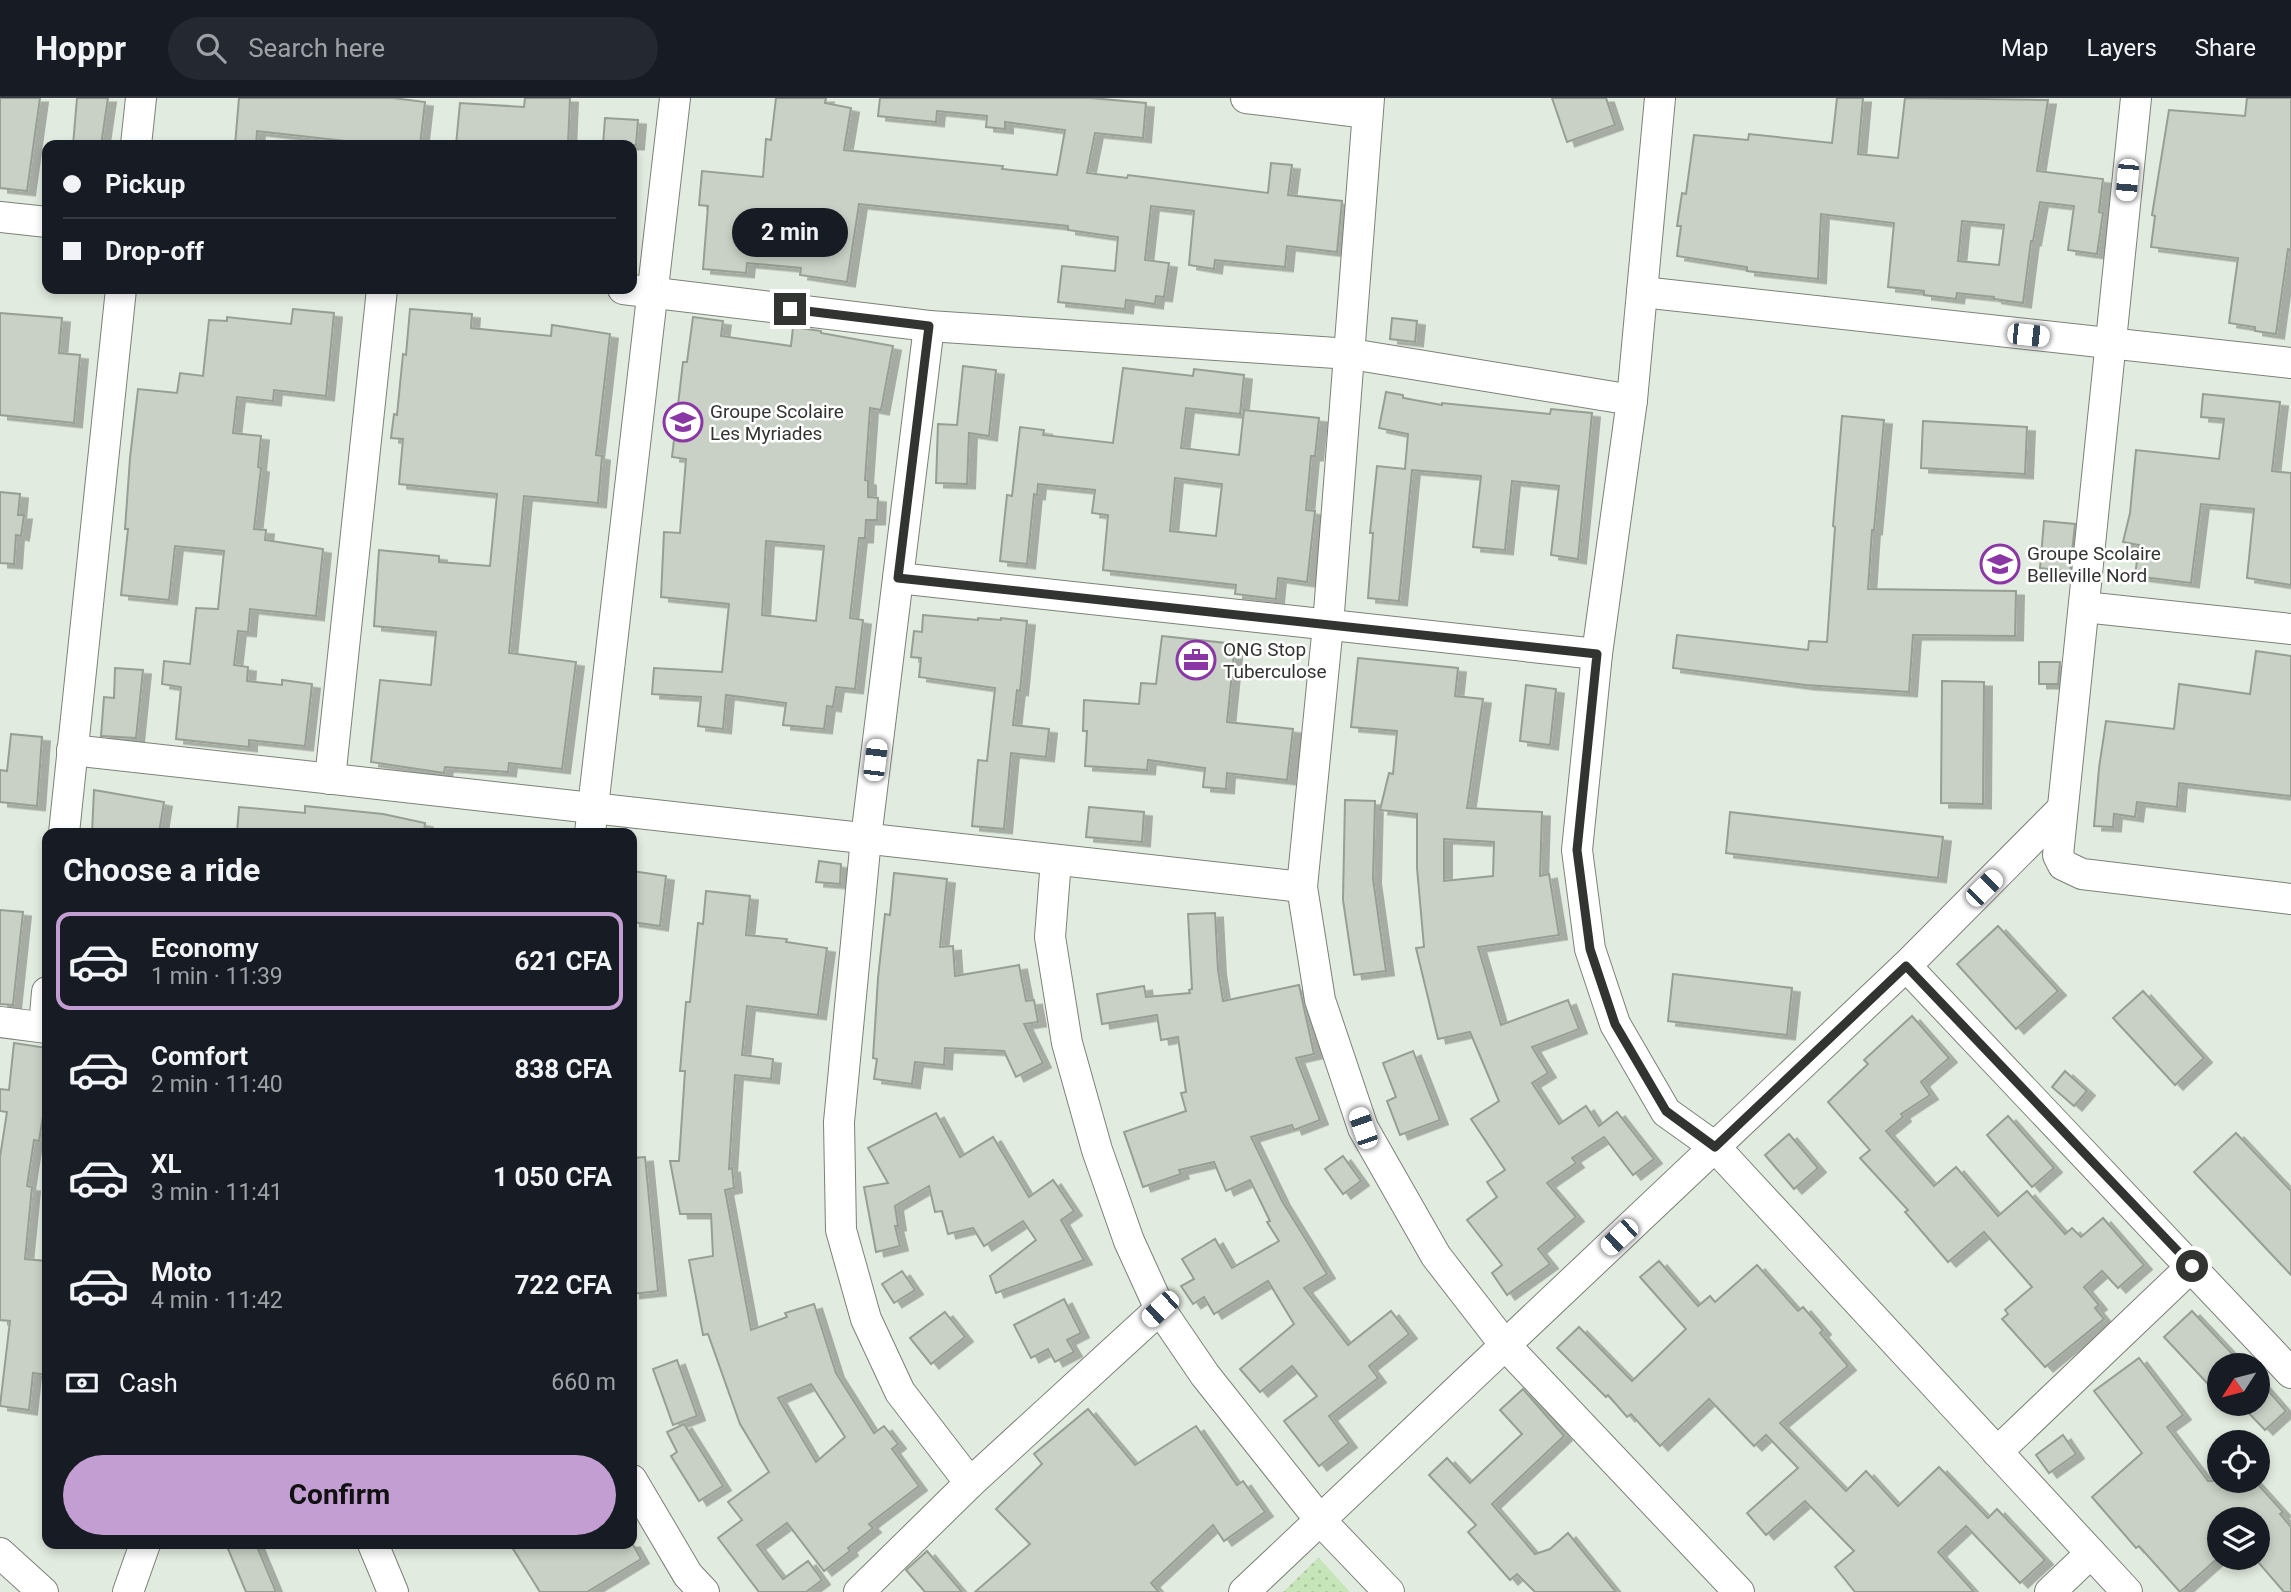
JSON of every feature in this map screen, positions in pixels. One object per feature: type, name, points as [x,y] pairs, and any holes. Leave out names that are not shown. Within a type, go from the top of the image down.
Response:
[{"type":"street","points":[[137,140],[141,98]]},
{"type":"street","points":[[675,98],[637,290],[929,326],[1351,354],[1632,400]]},
{"type":"street","points":[[1246,98],[1368,105],[1351,354],[1302,887],[1320,1000],[1363,1128],[1436,1256],[1505,1345],[1739,1592]]},
{"type":"street","points":[[1660,98],[1632,400],[1597,654],[1577,850],[1590,949],[1615,1024],[1666,1111],[1715,1147],[2127,1592]]},
{"type":"street","points":[[2136,98],[2058,855],[2063,865],[2082,874],[2291,899]]},
{"type":"street","points":[[0,217],[42,221]]},
{"type":"street","points":[[1642,292],[2291,363]]},
{"type":"street","points":[[64,828],[120,294]]},
{"type":"street","points":[[330,779],[381,294]]},
{"type":"street","points":[[592,821],[637,294]]},
{"type":"street","points":[[929,326],[866,838],[839,1122],[841,1230],[866,1319],[900,1392],[970,1483]]},
{"type":"street","points":[[898,578],[1597,654]]},
{"type":"street","points":[[2084,607],[2291,629]]},
{"type":"street","points":[[72,750],[330,779],[592,821],[866,838],[1302,887]]},
{"type":"street","points":[[1244,1592],[1906,966],[2061,810]]},
{"type":"street","points":[[1056,860],[1050,937],[1067,1043],[1097,1150],[1125,1228],[1160,1309],[1205,1375],[1320,1520],[1389,1592]]},
{"type":"street","points":[[1906,966],[2291,1373]]},
{"type":"street","points":[[0,1022],[42,1027]]},
{"type":"street","points":[[1997,1452],[2192,1266]]},
{"type":"street","points":[[859,1592],[970,1483],[1160,1309]]},
{"type":"street","points":[[637,1488],[688,1575],[704,1592]]},
{"type":"street","points":[[128,1592],[143,1549]]},
{"type":"street","points":[[375,1549],[393,1592]]},
{"type":"street","points":[[0,1553],[30,1588]]},
{"type":"street","points":[[2050,1592],[2091,1553]]},
{"type":"green space","points":[[1318,1558],[1350,1592],[1283,1592]]},
{"type":"building","points":[[0,98],[40,98],[27,191],[0,188]]},
{"type":"building","points":[[77,98],[108,98],[102,140],[73,140]]},
{"type":"building","points":[[239,98],[393,98],[425,102],[421,140],[337,140],[257,131],[256,140],[235,140]]},
{"type":"building","points":[[525,98],[570,98],[568,140],[456,140],[460,103],[524,107]]},
{"type":"building","points":[[776,98],[826,98],[825,103],[851,108],[844,150],[1003,166],[1002,169],[1057,175],[1065,130],[1005,122],[1005,129],[986,127],[987,116],[937,111],[936,122],[878,116],[880,98],[1091,98],[1146,103],[1143,138],[1095,133],[1087,173],[1127,178],[1128,175],[1268,193],[1271,163],[1292,165],[1288,195],[1342,201],[1337,252],[1287,246],[1285,267],[1215,260],[1214,269],[1189,265],[1194,211],[1151,206],[1145,260],[1169,263],[1164,297],[1156,296],[1155,304],[1126,300],[1125,309],[1058,302],[1062,266],[1115,271],[1118,237],[1068,230],[1068,226],[859,204],[847,282],[800,275],[801,268],[747,263],[746,273],[703,269],[708,206],[699,205],[702,171],[763,177],[766,139],[771,140]]},
{"type":"building","points":[[1552,98],[1606,98],[1615,125],[1567,142]]},
{"type":"building","points":[[1837,98],[1863,98],[1858,154],[1898,158],[1905,98],[2048,100],[2037,171],[2103,179],[2099,212],[2103,213],[2097,254],[2068,250],[2074,206],[2040,202],[2031,241],[2023,303],[1957,293],[1956,299],[1924,295],[1924,291],[1888,287],[1894,223],[1821,214],[1818,279],[1747,271],[1747,267],[1677,256],[1681,226],[1677,226],[1682,193],[1686,194],[1694,135],[1748,140],[1749,134],[1832,143]],"holes":[[[1962,221],[2004,225],[1999,265],[1958,261]]]},
{"type":"building","points":[[2247,98],[2291,98],[2291,250],[2288,249],[2276,334],[2229,323],[2238,258],[2151,247],[2155,216],[2152,215],[2169,110],[2245,116]]},
{"type":"building","points":[[605,118],[638,120],[636,140],[603,140]]},
{"type":"building","points":[[293,309],[334,313],[326,396],[274,390],[273,401],[237,397],[233,433],[261,436],[258,467],[261,468],[254,529],[266,530],[265,540],[323,549],[316,616],[250,609],[248,632],[238,631],[234,665],[248,667],[247,681],[282,685],[282,680],[312,684],[305,746],[249,740],[249,747],[176,739],[181,687],[162,684],[164,661],[190,664],[196,608],[218,609],[224,551],[175,546],[169,600],[121,595],[128,529],[125,529],[130,458],[138,389],[177,393],[180,373],[203,376],[209,320],[227,321],[227,317],[291,324]]},
{"type":"building","points":[[410,309],[472,314],[471,328],[551,336],[552,325],[610,334],[596,455],[602,456],[598,503],[524,496],[509,653],[576,662],[562,769],[509,763],[508,772],[445,767],[444,773],[371,762],[380,680],[431,685],[436,632],[374,626],[379,550],[439,556],[439,562],[490,566],[497,494],[399,484],[403,439],[391,438],[394,414],[397,415],[403,354],[406,355]]},
{"type":"building","points":[[0,313],[62,318],[59,353],[80,355],[74,423],[0,415]]},
{"type":"building","points":[[693,317],[723,321],[721,336],[791,346],[793,327],[893,346],[881,410],[870,408],[865,480],[868,481],[868,497],[878,498],[877,520],[866,520],[865,538],[859,538],[850,618],[863,620],[855,689],[836,687],[833,707],[827,706],[824,729],[783,725],[786,703],[726,695],[723,729],[698,726],[701,697],[652,694],[654,668],[722,672],[729,604],[661,597],[664,532],[680,533],[686,459],[672,457],[683,362],[687,362]],"holes":[[[766,541],[824,546],[816,621],[762,615]]]},
{"type":"building","points":[[1392,318],[1417,321],[1415,342],[1390,339]]},
{"type":"building","points":[[963,366],[996,370],[989,436],[969,433],[967,484],[936,483],[938,424],[957,425]]},
{"type":"building","points":[[1123,368],[1193,376],[1194,369],[1244,375],[1240,414],[1186,408],[1181,448],[1239,455],[1244,410],[1319,418],[1315,456],[1311,456],[1306,510],[1315,511],[1307,582],[1278,578],[1276,599],[1235,594],[1236,585],[1103,570],[1108,515],[1092,513],[1095,490],[1038,484],[1037,495],[1034,494],[1027,564],[1000,561],[1007,495],[1012,496],[1020,427],[1044,430],[1043,435],[1113,443]],"holes":[[[1175,478],[1222,484],[1216,536],[1170,531]]]},
{"type":"building","points":[[1386,392],[1442,405],[1550,414],[1551,409],[1592,413],[1578,559],[1551,555],[1559,486],[1512,481],[1505,550],[1473,547],[1481,476],[1412,470],[1399,601],[1368,598],[1373,533],[1370,533],[1377,466],[1405,469],[1408,434],[1379,428]]},
{"type":"building","points":[[2203,394],[2280,402],[2272,471],[2291,473],[2291,585],[2247,578],[2254,509],[2201,504],[2191,583],[2135,576],[2139,545],[2123,542],[2130,513],[2136,450],[2219,459],[2224,419],[2201,417]]},
{"type":"building","points":[[1842,416],[1884,420],[1868,589],[2016,591],[2015,636],[1913,635],[1909,692],[1806,685],[1673,668],[1677,635],[1808,650],[1809,641],[1827,642]]},
{"type":"building","points":[[1923,421],[2027,427],[2025,474],[1921,468]]},
{"type":"building","points":[[0,492],[20,494],[18,515],[24,515],[21,536],[16,535],[14,564],[0,563]]},
{"type":"building","points":[[2044,521],[2075,524],[2070,572],[2040,568]]},
{"type":"building","points":[[923,615],[1027,621],[1020,691],[1017,690],[1013,725],[1049,729],[1046,757],[1011,753],[1004,829],[972,826],[978,760],[987,761],[995,688],[919,677],[921,658],[911,657],[914,631],[922,632]]},
{"type":"building","points":[[1162,636],[1235,644],[1227,722],[1293,729],[1287,780],[1227,773],[1226,789],[1203,787],[1205,768],[1148,760],[1147,770],[1085,766],[1087,731],[1083,731],[1084,700],[1139,704],[1141,683],[1156,684]]},
{"type":"building","points":[[2256,651],[2291,656],[2291,796],[2179,783],[2177,807],[2137,802],[2135,817],[2114,814],[2113,827],[2094,826],[2106,721],[2174,729],[2179,684],[2250,694]]},
{"type":"building","points":[[1358,658],[1458,668],[1455,696],[1483,699],[1467,808],[1542,812],[1540,876],[1549,874],[1559,935],[1478,947],[1501,1025],[1568,1000],[1579,1029],[1532,1047],[1548,1073],[1532,1083],[1559,1124],[1586,1106],[1599,1126],[1617,1112],[1654,1159],[1633,1175],[1604,1137],[1572,1158],[1576,1163],[1547,1183],[1576,1217],[1538,1249],[1550,1264],[1507,1295],[1492,1273],[1502,1265],[1467,1220],[1497,1197],[1487,1182],[1505,1170],[1471,1119],[1499,1101],[1470,1032],[1438,1039],[1416,948],[1424,947],[1417,868],[1417,814],[1380,810],[1389,773],[1393,774],[1397,731],[1351,727]],"holes":[[[1444,839],[1494,842],[1493,876],[1444,881]]]},
{"type":"building","points":[[2039,662],[2060,662],[2058,684],[2039,684]]},
{"type":"building","points":[[115,668],[143,670],[136,738],[101,736],[104,697],[114,698]]},
{"type":"building","points":[[1942,681],[1984,682],[1983,804],[1941,803]]},
{"type":"building","points":[[1526,685],[1556,689],[1550,745],[1520,741]]},
{"type":"building","points":[[11,734],[42,737],[37,806],[0,802],[0,770],[7,771]]},
{"type":"building","points":[[94,790],[164,802],[160,828],[92,828]]},
{"type":"building","points":[[1345,800],[1375,801],[1373,879],[1386,971],[1354,975],[1343,900]]},
{"type":"building","points":[[305,806],[383,814],[425,823],[424,828],[237,828],[239,807],[305,813]]},
{"type":"building","points":[[1089,807],[1144,812],[1142,842],[1086,837]]},
{"type":"building","points":[[1730,812],[1943,837],[1938,878],[1726,853]]},
{"type":"building","points":[[819,861],[841,864],[840,884],[816,882]]},
{"type":"building","points":[[637,872],[666,876],[660,926],[637,923]]},
{"type":"building","points":[[894,873],[947,879],[940,947],[953,946],[955,976],[1019,965],[1026,1001],[1034,1000],[1038,1022],[1024,1024],[1043,1063],[1016,1077],[1004,1051],[945,1048],[944,1065],[915,1062],[912,1084],[874,1079],[877,1059],[873,1058],[878,978],[885,914],[890,915]]},
{"type":"building","points":[[706,891],[750,896],[746,935],[787,939],[786,942],[827,948],[818,1015],[747,1006],[742,1055],[773,1059],[771,1079],[735,1075],[729,1169],[732,1168],[734,1188],[725,1190],[751,1330],[787,1317],[785,1313],[814,1304],[836,1373],[874,1433],[884,1426],[898,1444],[892,1449],[919,1486],[869,1524],[873,1528],[848,1548],[850,1551],[824,1571],[787,1523],[757,1545],[783,1579],[808,1561],[822,1580],[806,1592],[759,1592],[718,1538],[742,1520],[728,1502],[769,1472],[740,1424],[708,1334],[703,1335],[689,1260],[713,1256],[711,1214],[680,1214],[670,1161],[679,1161],[685,1071],[680,1071],[686,1002],[690,1002],[698,923],[703,924]],"holes":[[[811,1384],[845,1437],[816,1462],[778,1398]]]},
{"type":"building","points":[[0,910],[23,912],[13,1005],[0,1004]]},
{"type":"building","points":[[1215,913],[1218,970],[1223,1001],[1299,985],[1314,1054],[1296,1058],[1320,1120],[1294,1130],[1292,1125],[1251,1137],[1282,1201],[1327,1274],[1304,1288],[1348,1345],[1391,1311],[1409,1334],[1369,1366],[1378,1378],[1329,1416],[1349,1443],[1319,1466],[1284,1421],[1317,1396],[1292,1366],[1260,1392],[1240,1369],[1294,1324],[1268,1281],[1214,1314],[1204,1297],[1193,1304],[1181,1286],[1194,1279],[1182,1259],[1215,1239],[1232,1268],[1279,1241],[1267,1222],[1270,1221],[1250,1180],[1226,1191],[1214,1162],[1179,1170],[1181,1174],[1143,1187],[1124,1132],[1186,1111],[1181,1093],[1186,1092],[1178,1037],[1161,1040],[1157,1015],[1102,1024],[1097,994],[1144,986],[1146,997],[1190,993],[1189,990],[1192,989],[1188,914]]},
{"type":"building","points":[[1998,926],[2058,991],[2016,1029],[1957,964]]},
{"type":"building","points":[[1673,974],[1792,988],[1787,1035],[1668,1021]]},
{"type":"building","points":[[2143,991],[2204,1058],[2175,1085],[2113,1018]]},
{"type":"building","points":[[1912,1016],[1949,1058],[1921,1082],[1930,1095],[1901,1114],[1903,1117],[1886,1131],[1934,1186],[1956,1167],[1998,1216],[2027,1191],[2065,1234],[2072,1228],[2081,1237],[2103,1218],[2144,1265],[2118,1288],[2102,1271],[2084,1287],[2099,1305],[2095,1308],[2104,1319],[2045,1367],[2002,1319],[2008,1314],[2005,1310],[2032,1287],[1984,1232],[1948,1262],[1905,1212],[1908,1210],[1860,1158],[1870,1150],[1828,1102],[1868,1064],[1864,1060]]},
{"type":"building","points":[[14,1043],[42,1047],[42,1122],[39,1141],[34,1140],[27,1186],[32,1187],[25,1259],[42,1261],[42,1374],[33,1373],[29,1410],[0,1406],[10,1321],[0,1320],[0,1157],[7,1112],[0,1111],[0,1089],[9,1090]]},
{"type":"building","points":[[1413,1051],[1440,1120],[1400,1135],[1387,1101],[1396,1097],[1383,1063]]},
{"type":"building","points":[[2065,1071],[2087,1091],[2074,1106],[2052,1087]]},
{"type":"building","points":[[936,1113],[960,1157],[993,1137],[1029,1197],[1053,1180],[1074,1211],[1061,1220],[1084,1260],[996,1293],[990,1276],[1036,1240],[1023,1221],[984,1246],[973,1228],[948,1234],[942,1211],[935,1212],[929,1186],[895,1206],[898,1226],[895,1226],[900,1246],[876,1252],[864,1187],[888,1183],[868,1148]]},
{"type":"building","points":[[2008,1116],[2054,1168],[2032,1187],[1987,1135]]},
{"type":"building","points":[[2236,1133],[2291,1191],[2291,1275],[2194,1172]]},
{"type":"building","points":[[1789,1134],[1818,1168],[1794,1189],[1765,1155]]},
{"type":"building","points":[[1343,1156],[1361,1181],[1343,1194],[1325,1169]]},
{"type":"building","points":[[645,1157],[658,1291],[637,1293],[637,1158]]},
{"type":"building","points":[[1659,1261],[1698,1306],[1710,1296],[1715,1302],[1757,1265],[1798,1311],[1803,1307],[1823,1330],[1820,1333],[1848,1366],[1780,1423],[1846,1491],[1866,1471],[1898,1506],[1939,1467],[1988,1518],[1997,1509],[2045,1560],[2020,1583],[1966,1526],[1938,1552],[1974,1592],[1855,1592],[1835,1567],[1854,1551],[1805,1501],[1766,1535],[1747,1513],[1798,1468],[1766,1435],[1754,1446],[1709,1399],[1660,1446],[1631,1414],[1627,1417],[1608,1395],[1606,1397],[1557,1348],[1579,1327],[1632,1381],[1686,1329],[1640,1277]]},
{"type":"building","points":[[902,1271],[915,1290],[894,1303],[882,1284]]},
{"type":"building","points":[[1064,1299],[1081,1333],[1067,1340],[1074,1352],[1055,1362],[1048,1349],[1031,1358],[1014,1325]]},
{"type":"building","points":[[2192,1311],[2231,1353],[2207,1353],[2207,1383],[2164,1337]]},
{"type":"building","points":[[945,1312],[965,1337],[931,1364],[910,1338]]},
{"type":"building","points":[[2139,1358],[2183,1415],[2167,1427],[2207,1480],[2207,1493],[2266,1493],[2283,1512],[2280,1514],[2291,1527],[2291,1592],[2284,1592],[2265,1570],[2270,1570],[2270,1507],[2207,1507],[2207,1568],[2180,1592],[2139,1546],[2136,1548],[2092,1497],[2142,1453],[2094,1391]]},
{"type":"building","points":[[677,1360],[697,1416],[673,1425],[653,1369]]},
{"type":"building","points":[[1523,1389],[1564,1436],[1492,1504],[1535,1554],[1550,1549],[1568,1533],[1616,1592],[1535,1592],[1517,1574],[1510,1580],[1468,1532],[1476,1525],[1429,1475],[1447,1458],[1470,1483],[1522,1434],[1500,1410]]},
{"type":"building","points":[[2270,1393],[2286,1411],[2265,1430],[2252,1416],[2270,1416]]},
{"type":"building","points":[[1088,1409],[1135,1465],[1196,1426],[1237,1485],[1243,1481],[1265,1512],[1224,1541],[1213,1525],[1151,1583],[1159,1592],[975,1592],[1030,1544],[996,1509],[1042,1464],[1034,1454]]},
{"type":"building","points":[[684,1424],[723,1486],[699,1501],[671,1456],[677,1452],[667,1432]]},
{"type":"building","points":[[2063,1435],[2076,1454],[2049,1473],[2036,1455]]},
{"type":"building","points":[[228,1549],[258,1549],[276,1592],[246,1592]]},
{"type":"building","points":[[513,1549],[635,1549],[641,1559],[587,1592],[540,1592]]},
{"type":"building","points":[[927,1551],[962,1592],[925,1592],[906,1570]]},
{"type":"place","name":"Groupe Scolaire Les Myriades","points":[[683,422]]},
{"type":"place","name":"Groupe Scolaire Belleville Nord","points":[[2000,564]]},
{"type":"place","name":"ONG Stop Tuberculose","points":[[1196,660]]},
{"type":"route","points":[[790,309],[929,326],[898,578],[1597,654],[1577,850],[1590,949],[1615,1024],[1666,1111],[1715,1147],[1906,966],[2192,1266]]}]
